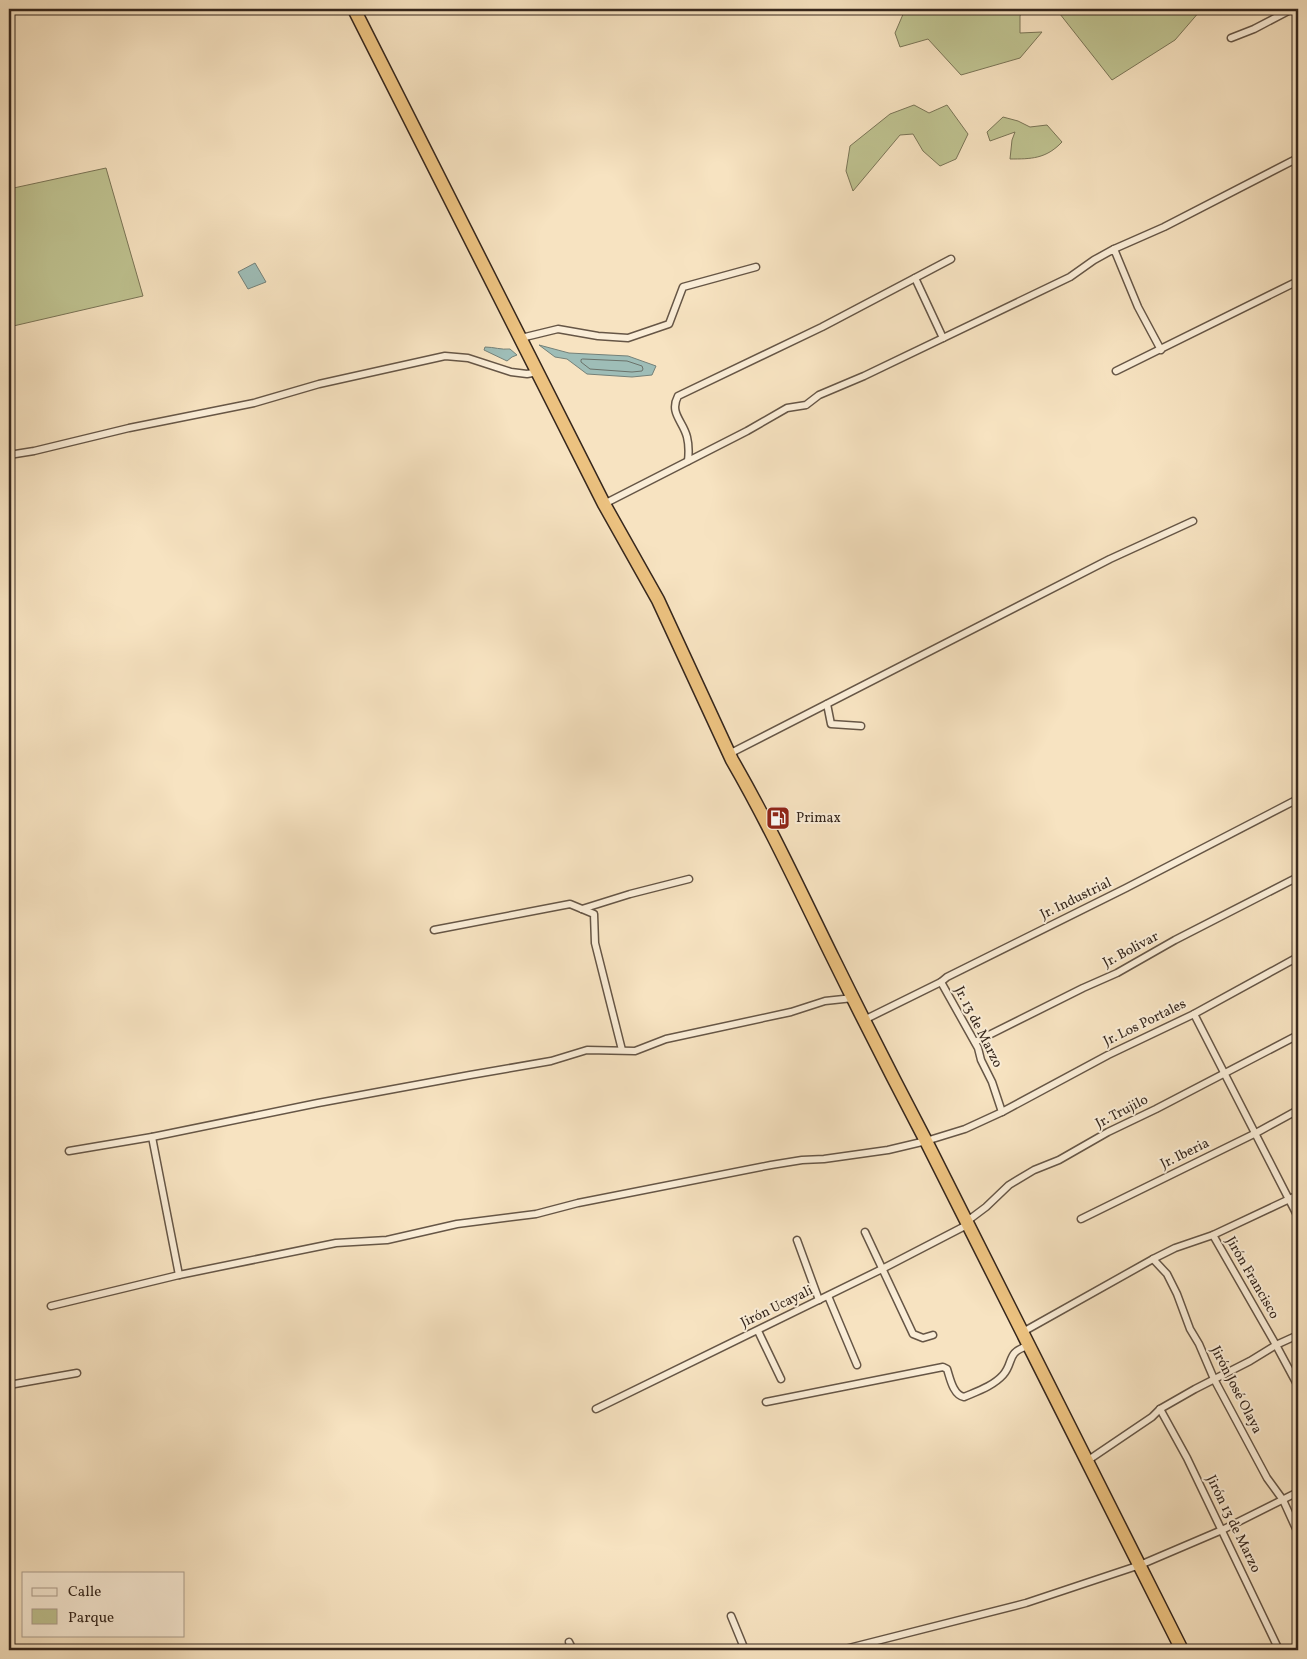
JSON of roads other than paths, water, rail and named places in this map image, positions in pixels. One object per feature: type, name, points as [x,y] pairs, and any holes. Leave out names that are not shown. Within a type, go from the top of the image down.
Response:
[{"type":"highway","points":[[354,9],[604,504],[651,586],[729,754],[786,863],[1182,1650]]},
{"type":"street","points":[[1232,38],[1292,9]]},
{"type":"street","points":[[604,504],[748,431],[787,408],[806,405],[819,395],[848,384],[1070,278],[1094,260],[1114,249],[1164,227],[1298,158]]},
{"type":"street","points":[[1114,249],[1138,307],[1161,350]]},
{"type":"street","points":[[688,461],[687,435],[675,412],[674,404],[678,396],[764,356],[951,260]]},
{"type":"street","points":[[521,338],[558,329],[598,336],[628,338],[669,324],[683,287],[756,267]]},
{"type":"street","points":[[915,278],[943,338]]},
{"type":"street","points":[[1116,371],[1298,281]]},
{"type":"street","points":[[9,455],[254,403],[319,384],[445,356],[468,358],[511,372],[528,374],[538,372]]},
{"type":"street","points":[[729,754],[1110,559],[1193,521]]},
{"type":"street","points":[[827,704],[830,725],[861,726]]},
{"type":"street","name":"Jr. Industrial","points":[[864,1020],[1298,799]]},
{"type":"street","name":"Jr. Bolivar","points":[[974,1042],[1117,973],[1175,940],[1298,877]]},
{"type":"street","points":[[582,909],[689,879]]},
{"type":"street","points":[[434,930],[570,904],[594,914],[595,943],[622,1050]]},
{"type":"street","name":"Jr. Los Portales","points":[[51,1306],[179,1275],[336,1243],[388,1240],[457,1224],[536,1214],[587,1201],[770,1165],[888,1150],[926,1141],[965,1129],[1002,1112],[1108,1055],[1194,1014],[1298,957]]},
{"type":"street","name":"Jr. 13 de Marzo","points":[[941,982],[978,1048],[980,1060],[992,1082],[1002,1112]]},
{"type":"street","points":[[69,1151],[152,1137],[470,1074],[551,1061],[587,1050],[635,1051],[666,1039],[791,1012],[826,1001],[853,998]]},
{"type":"street","points":[[1194,1014],[1226,1073],[1298,1217]]},
{"type":"street","name":"Jr. Trujilo","points":[[967,1223],[1010,1184],[1034,1170],[1059,1160],[1108,1132],[1298,1035]]},
{"type":"street","name":"Jr. Iberia","points":[[1081,1219],[1256,1133],[1298,1110]]},
{"type":"street","points":[[152,1137],[179,1275]]},
{"type":"street","points":[[1022,1333],[1174,1248],[1213,1235],[1298,1196]]},
{"type":"street","name":"Jirón Ucayali","points":[[596,1409],[882,1270],[967,1223]]},
{"type":"street","points":[[865,1232],[912,1334],[922,1338],[933,1335]]},
{"type":"street","name":"Jirón Francisco","points":[[1213,1235],[1298,1386]]},
{"type":"street","points":[[797,1240],[820,1300]]},
{"type":"street","name":"Jirón José Olaya","points":[[1153,1259],[1167,1274],[1214,1379],[1267,1478],[1283,1500],[1298,1533]]},
{"type":"street","points":[[828,1296],[857,1365]]},
{"type":"street","points":[[758,1331],[781,1379]]},
{"type":"street","points":[[1086,1461],[1152,1417],[1160,1409],[1276,1345],[1298,1335]]},
{"type":"street","points":[[766,1402],[943,1367],[947,1369],[956,1393],[964,1397],[995,1383],[1006,1373],[1014,1354],[1021,1348],[1028,1346]]},
{"type":"street","points":[[9,1385],[77,1373]]},
{"type":"street","name":"Jirón 13 de Marzo","points":[[1160,1409],[1187,1458],[1279,1650]]},
{"type":"street","points":[[841,1650],[1026,1602],[1140,1565],[1222,1530],[1298,1492]]},
{"type":"street","points":[[731,1616],[745,1650]]},
{"type":"street","points":[[570,1642],[573,1650]]},
{"type":"street","points":[[1293,1650],[1298,1647]]},
{"type":"water","points":[[255,263],[266,282],[248,289],[238,272]]},
{"type":"water","points":[[539,345],[569,353],[628,356],[656,366],[652,375],[632,377],[587,374],[567,359],[555,357]]},
{"type":"water","points":[[485,347],[510,349],[517,355],[507,361],[484,350]]},
{"type":"place","name":"Primax","points":[[778,818]]}]
